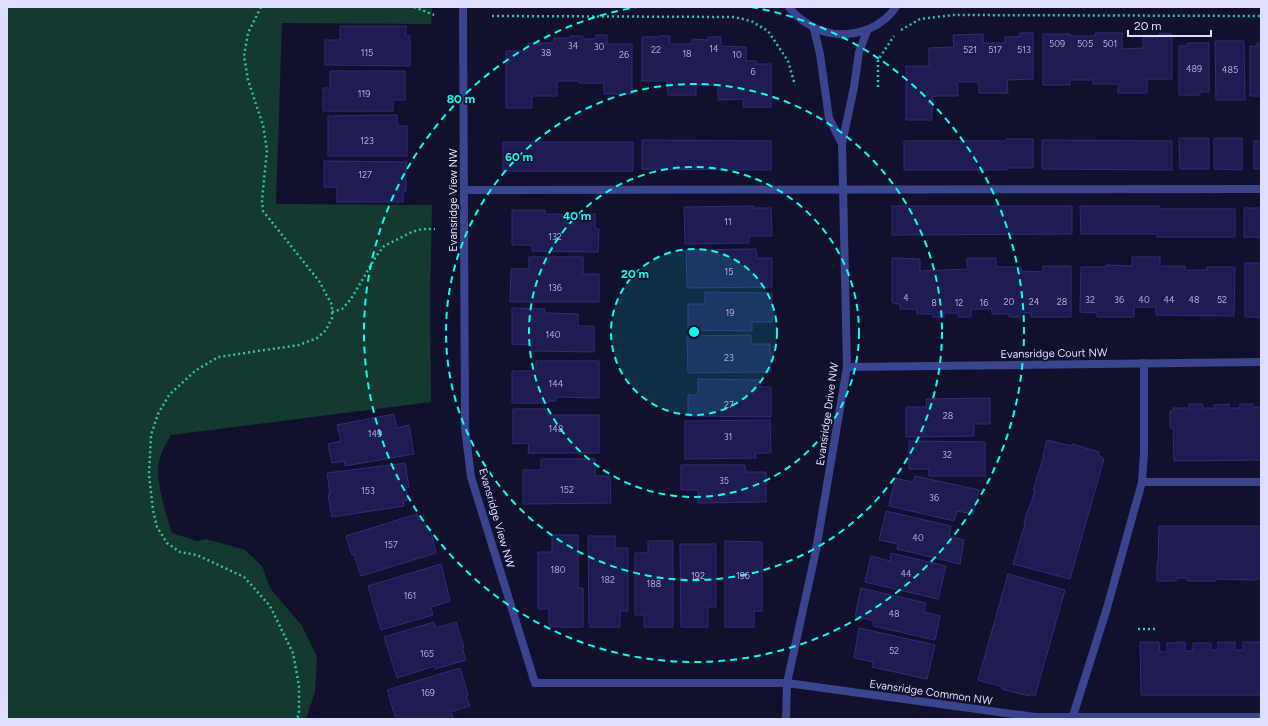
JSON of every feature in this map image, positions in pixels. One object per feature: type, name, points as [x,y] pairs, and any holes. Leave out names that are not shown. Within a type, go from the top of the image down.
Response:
[{"type":"street","name":"Evansridge View NW","points":[[463,7],[466,428],[471,477],[535,682],[787,682]]},
{"type":"street","points":[[789,7],[793,13],[814,29],[841,35],[867,31],[889,17],[896,7]]},
{"type":"street","name":"Evansridge Drive NW","points":[[814,29],[820,54],[829,118],[842,144]]},
{"type":"street","name":"Evansridge Drive NW","points":[[786,719],[787,682],[816,550],[847,367],[842,144],[854,87],[859,52],[867,31]]},
{"type":"street","points":[[464,190],[1261,189]]},
{"type":"street","name":"Evansridge Court NW","points":[[847,367],[1261,362]]},
{"type":"street","points":[[1073,719],[1107,608],[1142,482],[1144,452],[1144,363]]},
{"type":"street","points":[[1142,482],[1261,482]]},
{"type":"street","name":"Evansridge Common NW","points":[[787,682],[1036,717],[1073,719],[1261,717]]},
{"type":"path","points":[[261,7],[248,33],[244,56],[248,80],[263,125],[267,150],[262,200],[263,211],[320,281],[332,305],[332,318],[326,330],[317,338],[299,345],[218,357],[195,371],[168,395],[158,414],[151,435],[149,475],[153,510],[157,527],[167,543],[180,552],[197,555],[244,577],[270,606],[293,653],[299,686],[299,713],[296,719]]},
{"type":"path","points":[[414,7],[434,14]]},
{"type":"path","points":[[878,87],[878,60],[896,33],[920,19],[953,15],[1261,16]]},
{"type":"path","points":[[492,16],[734,17],[751,21],[768,31],[788,61],[795,85]]},
{"type":"path","points":[[332,312],[342,309],[351,299],[384,246],[412,232],[422,229],[435,229]]},
{"type":"path","points":[[1138,629],[1158,629]]},
{"type":"green space","points":[[7,7],[432,7],[431,24],[282,23],[276,204],[432,205],[430,302],[431,402],[171,435],[162,451],[159,462],[158,478],[164,507],[172,533],[197,541],[206,539],[245,550],[262,566],[270,588],[302,626],[317,657],[315,692],[306,719],[7,719]]},
{"type":"building","points":[[340,26],[406,26],[406,36],[410,36],[410,66],[325,65],[325,40],[340,40]]},
{"type":"building","points":[[1020,33],[1033,33],[1033,79],[1007,80],[1008,93],[979,93],[979,82],[957,82],[958,96],[932,96],[932,120],[906,120],[906,66],[929,66],[929,48],[954,47],[953,35],[983,34],[983,43],[1005,43],[1005,37],[1020,37]]},
{"type":"building","points":[[1095,33],[1122,33],[1122,49],[1143,48],[1143,37],[1159,37],[1159,33],[1172,34],[1172,79],[1147,79],[1147,93],[1118,93],[1118,84],[1093,84],[1093,80],[1070,80],[1070,85],[1043,85],[1043,34],[1095,36]]},
{"type":"building","points":[[596,35],[607,35],[607,44],[632,44],[632,94],[604,94],[604,83],[557,81],[557,96],[532,96],[532,108],[506,108],[506,51],[528,51],[528,43],[554,43],[554,38],[583,36],[583,39],[596,39]]},
{"type":"building","points":[[670,36],[670,44],[692,44],[692,39],[708,40],[708,37],[721,37],[721,46],[746,47],[746,61],[756,61],[756,64],[771,64],[771,107],[743,107],[743,99],[718,100],[718,85],[696,85],[696,95],[668,95],[667,81],[642,81],[642,37]]},
{"type":"building","points":[[1215,41],[1244,41],[1245,100],[1216,100]]},
{"type":"building","points":[[1187,43],[1209,43],[1209,92],[1200,92],[1200,95],[1179,95],[1179,46],[1187,46]]},
{"type":"building","points":[[1257,43],[1261,43],[1261,96],[1250,96],[1250,46],[1257,46]]},
{"type":"building","points":[[330,71],[405,71],[405,100],[393,100],[393,111],[323,111],[323,88],[330,88]]},
{"type":"building","points":[[397,115],[397,126],[407,126],[407,156],[328,156],[328,116]]},
{"type":"building","points":[[1179,138],[1209,138],[1209,169],[1180,169]]},
{"type":"building","points":[[1214,138],[1242,138],[1242,170],[1214,169]]},
{"type":"building","points":[[1006,139],[1033,139],[1033,168],[1007,168],[1007,170],[904,170],[904,141],[1006,141]]},
{"type":"building","points":[[642,140],[771,141],[771,170],[642,169]]},
{"type":"building","points":[[1042,140],[1172,141],[1172,170],[1042,169]]},
{"type":"building","points":[[1254,141],[1261,141],[1261,169],[1254,169]]},
{"type":"building","points":[[503,142],[633,142],[633,171],[503,171]]},
{"type":"building","points":[[324,161],[406,162],[406,191],[403,191],[403,202],[337,202],[337,187],[324,187]]},
{"type":"building","points":[[754,206],[754,208],[771,208],[772,236],[749,236],[749,243],[685,244],[684,207]]},
{"type":"building","points":[[892,206],[1072,206],[1072,234],[892,235]]},
{"type":"building","points":[[1080,206],[1159,206],[1159,209],[1235,209],[1235,237],[1157,237],[1157,234],[1081,234]]},
{"type":"building","points":[[1244,208],[1261,208],[1261,237],[1244,237]]},
{"type":"building","points":[[512,210],[545,210],[545,214],[595,214],[595,229],[599,229],[598,252],[532,251],[532,245],[512,245]]},
{"type":"building","points":[[756,249],[757,258],[772,258],[772,287],[687,288],[686,250]]},
{"type":"building","points":[[529,257],[583,257],[583,274],[599,274],[599,302],[510,302],[511,269],[529,269]]},
{"type":"building","points":[[1132,257],[1160,257],[1160,266],[1185,266],[1185,270],[1207,270],[1207,267],[1235,267],[1234,316],[1156,315],[1156,307],[1134,307],[1134,317],[1097,317],[1097,313],[1080,312],[1081,267],[1106,267],[1106,265],[1132,266]]},
{"type":"building","points":[[892,258],[920,259],[920,271],[967,269],[967,258],[996,258],[996,267],[1021,267],[1021,271],[1043,272],[1043,266],[1071,266],[1071,317],[1031,317],[1031,313],[1020,313],[1020,317],[1009,317],[1009,314],[992,314],[992,309],[971,309],[971,317],[958,317],[958,313],[944,313],[944,317],[933,317],[933,314],[917,314],[917,309],[900,309],[900,304],[892,303]]},
{"type":"building","points":[[1245,263],[1261,263],[1261,317],[1245,317]]},
{"type":"building","points":[[705,292],[772,293],[772,322],[752,322],[752,331],[688,330],[688,304],[705,304]]},
{"type":"building","points":[[512,308],[545,309],[545,313],[578,314],[578,326],[594,326],[594,352],[531,351],[531,345],[512,344]]},
{"type":"building","points":[[751,335],[751,344],[770,344],[771,372],[688,373],[687,336]]},
{"type":"building","points":[[536,361],[599,361],[599,398],[556,397],[556,401],[548,401],[548,403],[512,403],[512,371],[536,371]]},
{"type":"building","points":[[698,379],[760,380],[760,387],[771,387],[771,417],[688,416],[688,395],[698,395]]},
{"type":"building","points":[[990,398],[990,424],[974,424],[974,436],[906,437],[906,407],[927,407],[926,399]]},
{"type":"building","points":[[1189,404],[1202,404],[1203,408],[1214,408],[1214,405],[1229,404],[1229,408],[1240,408],[1240,404],[1253,404],[1253,407],[1261,407],[1261,460],[1174,461],[1173,428],[1170,428],[1170,411],[1173,411],[1173,408],[1189,408]]},
{"type":"building","points":[[513,409],[548,409],[548,415],[599,415],[599,453],[528,453],[529,443],[513,444]]},
{"type":"building","points":[[394,414],[397,428],[409,425],[414,454],[345,466],[344,461],[332,463],[328,444],[341,441],[337,425]]},
{"type":"building","points":[[770,420],[771,453],[755,453],[756,458],[685,459],[685,421]]},
{"type":"building","points":[[1047,440],[1071,446],[1072,444],[1099,452],[1098,454],[1104,459],[1070,579],[1013,564],[1028,509],[1035,490],[1033,490]]},
{"type":"building","points":[[909,441],[985,442],[985,476],[929,476],[929,469],[909,469]]},
{"type":"building","points":[[541,459],[595,459],[595,476],[610,476],[611,503],[523,504],[523,470],[541,470]]},
{"type":"building","points":[[405,463],[409,487],[406,488],[408,500],[403,501],[404,506],[332,517],[328,494],[330,494],[327,473]]},
{"type":"building","points":[[681,465],[745,465],[746,472],[766,472],[766,502],[698,503],[698,490],[681,490]]},
{"type":"building","points":[[915,476],[979,490],[973,514],[957,511],[954,521],[889,506],[895,478],[913,482]]},
{"type":"building","points":[[886,511],[951,526],[949,536],[964,540],[960,564],[897,549],[898,544],[879,540]]},
{"type":"building","points":[[417,514],[419,520],[423,519],[427,530],[430,529],[436,553],[361,576],[346,536]]},
{"type":"building","points":[[1159,526],[1261,526],[1261,579],[1216,579],[1216,581],[1187,581],[1187,578],[1176,578],[1176,581],[1157,581]]},
{"type":"building","points":[[552,535],[578,535],[578,588],[583,588],[583,627],[549,627],[549,609],[538,609],[538,552],[552,552]]},
{"type":"building","points":[[588,536],[615,536],[615,548],[628,548],[628,611],[620,611],[620,627],[590,627]]},
{"type":"building","points":[[648,541],[673,541],[673,627],[644,627],[644,615],[635,615],[635,553],[648,553]]},
{"type":"building","points":[[725,541],[762,542],[762,611],[754,611],[754,627],[725,627]]},
{"type":"building","points":[[680,544],[716,544],[716,607],[708,607],[708,627],[681,627]]},
{"type":"building","points":[[891,553],[946,566],[938,599],[865,582],[871,556],[890,561]]},
{"type":"building","points":[[441,564],[450,601],[431,607],[433,615],[381,630],[368,586]]},
{"type":"building","points":[[1008,574],[1065,590],[1035,696],[1029,694],[1029,696],[1002,689],[1003,687],[978,680]]},
{"type":"building","points":[[861,588],[926,603],[924,612],[940,616],[935,640],[873,626],[874,621],[855,616]]},
{"type":"building","points":[[434,622],[436,628],[456,622],[464,647],[462,647],[466,660],[435,669],[435,666],[397,678],[384,637]]},
{"type":"building","points":[[859,628],[935,645],[927,679],[872,667],[873,662],[854,658]]},
{"type":"building","points":[[1140,642],[1159,642],[1160,652],[1167,652],[1167,643],[1185,642],[1185,651],[1193,651],[1193,643],[1211,643],[1211,650],[1218,650],[1218,642],[1235,642],[1235,650],[1243,650],[1243,642],[1261,642],[1261,695],[1141,695]]},
{"type":"building","points":[[460,668],[468,695],[466,696],[470,706],[451,712],[453,718],[451,719],[396,719],[387,690]]}]
